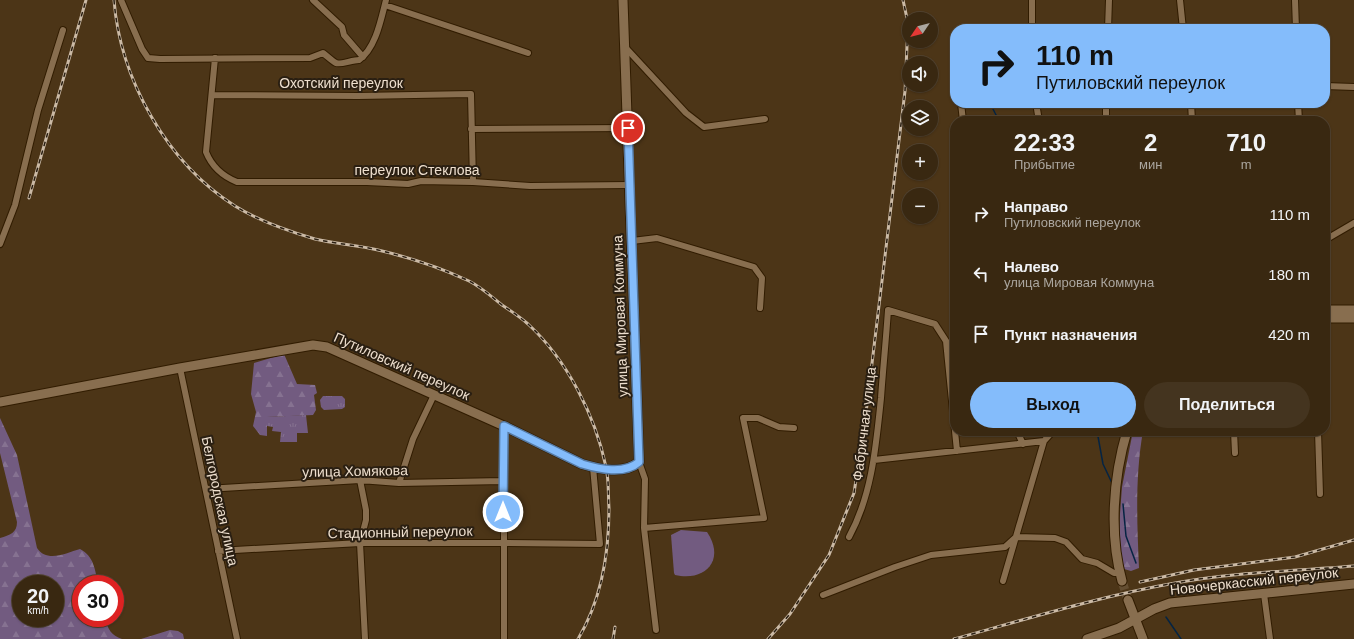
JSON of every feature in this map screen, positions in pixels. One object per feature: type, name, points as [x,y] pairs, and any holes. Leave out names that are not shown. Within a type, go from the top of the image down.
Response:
[{"type":"main road","name":"улица Мировая Коммуна","points":[[623,0],[639,462]]},
{"type":"main road","points":[[1330,310],[1354,310]]},
{"type":"main road","points":[[1330,318],[1354,318]]},
{"type":"main road","name":"Путиловский переулок","points":[[0,402],[180,368],[313,345],[327,347],[504,426],[582,464],[592,467],[625,470],[639,462]]},
{"type":"main road","points":[[1121,577],[1115,545],[1115,502],[1121,449],[1125,436]]},
{"type":"main road","name":"Новочеркасский переулок","points":[[1088,639],[1119,628],[1170,603],[1354,584]]},
{"type":"main road","points":[[1128,600],[1143,639]]},
{"type":"street","name":"Охотский переулок","points":[[121,0],[142,49],[148,58],[310,58],[323,53],[330,57],[335,63],[340,64],[350,60],[359,60],[363,57]]},
{"type":"street","points":[[313,0],[342,27],[344,35],[363,57],[372,45],[385,2],[528,53]]},
{"type":"street","points":[[1032,0],[1032,24]]},
{"type":"street","points":[[1108,24],[1110,0]]},
{"type":"street","points":[[1180,0],[1183,24]]},
{"type":"street","points":[[1295,0],[1296,24]]},
{"type":"street","points":[[0,244],[15,205],[38,110],[63,30]]},
{"type":"street","points":[[625,47],[686,113],[704,127],[765,119]]},
{"type":"street","points":[[212,95],[215,58]]},
{"type":"street","points":[[1330,86],[1354,87]]},
{"type":"street","name":"Охотский переулок","points":[[212,95],[358,96],[470,94],[471,129]]},
{"type":"street","name":"переулок Стеклова","points":[[212,95],[206,152],[210,162],[226,178],[237,182],[367,182],[408,184],[421,181],[473,182],[530,186],[630,185]]},
{"type":"street","points":[[473,182],[471,129],[628,128]]},
{"type":"street","points":[[1330,237],[1354,224]]},
{"type":"street","points":[[632,241],[657,238],[754,267],[762,278],[760,308]]},
{"type":"street","name":"Фабричная улица","points":[[849,537],[859,519],[865,502],[874,460],[888,310],[935,324],[946,341]]},
{"type":"street","points":[[946,341],[950,345]]},
{"type":"street","points":[[946,341],[950,381]]},
{"type":"street","name":"Белгородская улица","points":[[180,368],[237,639]]},
{"type":"street","points":[[399,483],[413,439],[434,395]]},
{"type":"street","points":[[644,528],[764,518],[743,418],[758,418],[779,427],[794,428]]},
{"type":"street","points":[[504,426],[504,639]]},
{"type":"street","points":[[955,436],[957,452]]},
{"type":"street","points":[[1019,436],[1023,444]]},
{"type":"street","points":[[1003,581],[1044,441],[1048,436]]},
{"type":"street","points":[[1234,436],[1235,453]]},
{"type":"street","points":[[1318,436],[1320,494]]},
{"type":"street","points":[[874,460],[957,452],[1044,441]]},
{"type":"street","name":"улица Мировая Коммуна","points":[[639,462],[645,479],[644,528],[656,630]]},
{"type":"street","name":"Стадионный переулок","points":[[218,552],[360,543],[503,542],[600,544],[592,467]]},
{"type":"street","points":[[360,480],[366,510],[366,520],[360,543],[365,639]]},
{"type":"street","name":"улица Хомякова","points":[[206,489],[360,480],[399,483],[504,481]]},
{"type":"street","points":[[822,595],[931,555],[1005,547],[1016,537],[1055,538],[1066,542],[1082,559],[1097,563],[1121,577]]},
{"type":"street","points":[[1264,594],[1270,639]]},
{"type":"green space","points":[[284,354],[297,384],[315,385],[317,393],[314,395],[316,410],[313,415],[267,417],[267,436],[260,435],[253,426],[256,412],[251,394],[254,363]]},
{"type":"green space","points":[[323,396],[342,396],[345,399],[345,407],[342,409],[324,410],[321,407],[320,400]]},
{"type":"green space","points":[[306,415],[308,433],[297,433],[297,442],[280,442],[281,432],[272,431],[273,427],[267,426],[267,417]]},
{"type":"green space","points":[[0,418],[17,455],[37,548],[41,553],[51,556],[57,556],[80,549],[88,555],[93,564],[96,575],[72,575],[72,627],[108,627],[110,632],[122,639],[0,639],[0,538],[12,533],[16,529],[17,522],[0,453]]},
{"type":"green space","points":[[1132,436],[1142,436],[1140,448],[1137,517],[1139,568],[1131,571],[1124,569],[1119,541],[1122,487]]},
{"type":"green space","points":[[681,530],[707,532],[712,542],[714,552],[713,560],[709,567],[703,572],[686,576],[675,575],[671,535]]},
{"type":"green space","points":[[170,630],[178,631],[183,634],[184,639],[141,639]]},
{"type":"waterway","points":[[992,108],[997,116]]},
{"type":"waterway","points":[[1098,436],[1103,464],[1112,483]]},
{"type":"waterway","points":[[1123,504],[1126,536],[1136,563]]},
{"type":"waterway","points":[[1166,617],[1181,639]]},
{"type":"tunnel","points":[[1122,581],[1128,600]]},
{"type":"railway","points":[[29,198],[86,0]]},
{"type":"railway","points":[[114,0],[118,30],[126,59],[137,89],[151,116],[168,143],[188,167],[211,188],[235,206],[264,221],[284,229],[315,239],[370,248],[401,256],[436,267],[469,281],[519,316],[542,338],[555,354],[567,371],[587,408],[601,447],[608,482],[609,525],[606,559],[593,608],[578,639]]},
{"type":"railway","points":[[768,639],[790,614],[829,555],[854,493],[865,421],[905,91],[908,23],[903,0]]},
{"type":"railway","points":[[1140,582],[1194,570],[1295,557],[1354,540]]},
{"type":"railway","points":[[954,639],[1092,601],[1147,588],[1220,576],[1354,566]]},
{"type":"railway","points":[[613,639],[615,627]]},
{"type":"route","points":[[503,512],[504,426],[582,464],[592,467],[625,470],[635,466],[639,462],[628,128]]}]
